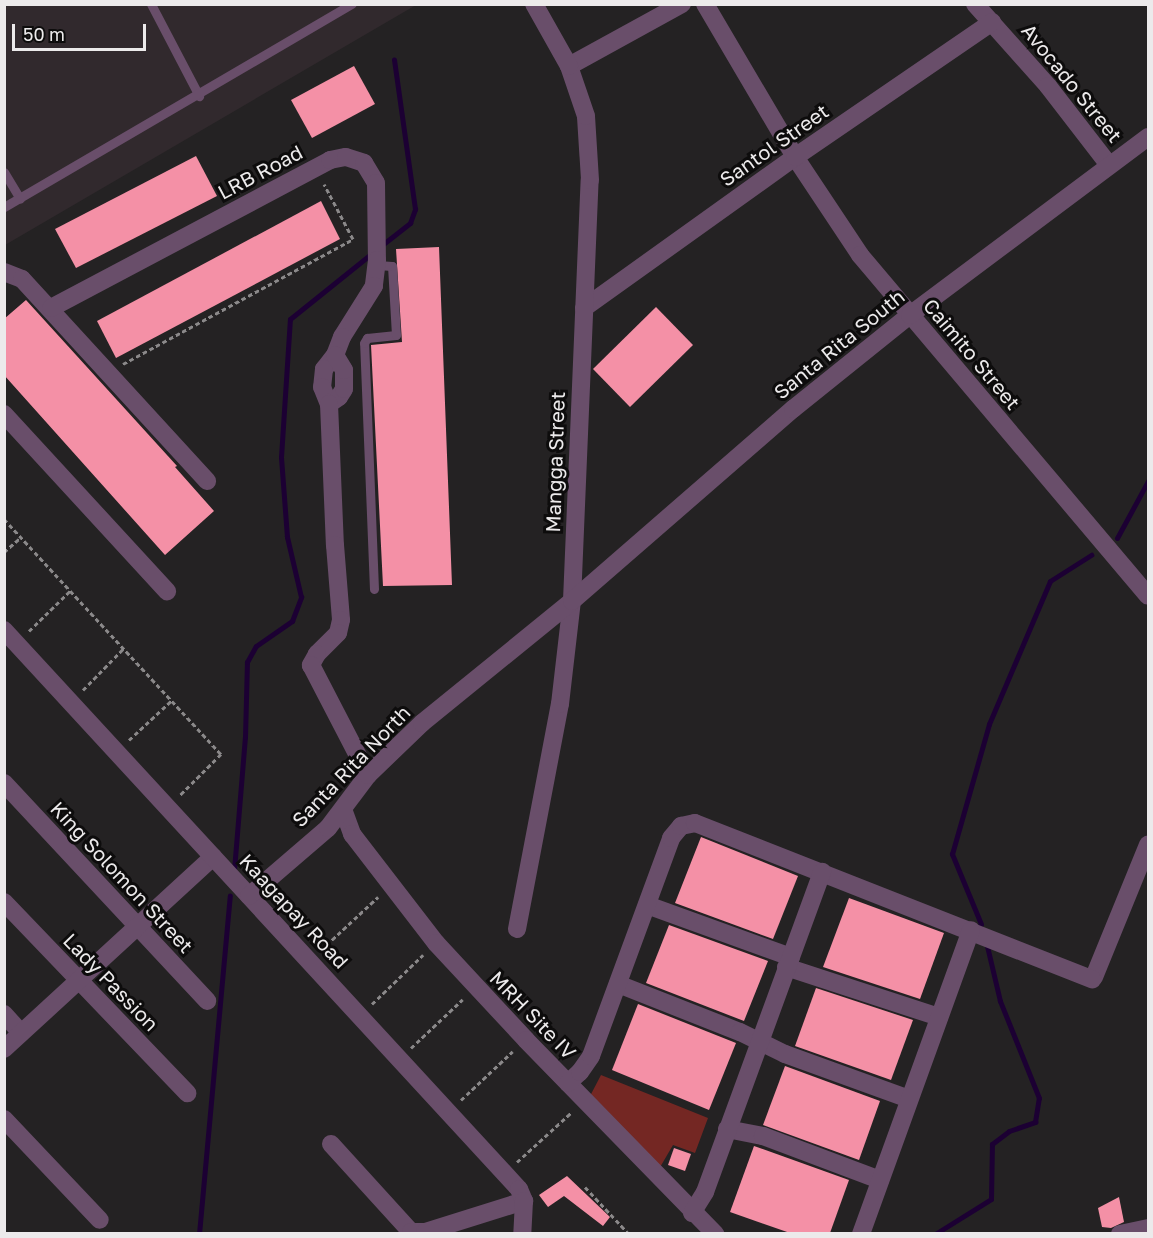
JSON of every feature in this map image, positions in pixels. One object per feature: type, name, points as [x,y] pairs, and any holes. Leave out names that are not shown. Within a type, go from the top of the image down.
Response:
[{"type":"street","name":"Mangga Street","points":[[517,929],[560,704],[572,601],[590,169],[586,116],[569,66],[534,4]]},
{"type":"street","points":[[569,66],[682,4]]},
{"type":"street","name":"Caimito Street","points":[[705,4],[795,157],[860,255],[1149,596]]},
{"type":"street","name":"Avocado Street","points":[[975,4],[1048,86],[1109,165]]},
{"type":"street","name":"Santol Street","points":[[584,308],[795,157],[992,22]]},
{"type":"street","name":"Santa Rita South","points":[[572,601],[793,409],[910,315],[1149,137]]},
{"type":"street","name":"LRB Road","points":[[51,308],[330,160],[346,157],[364,163],[376,183],[377,262],[374,286],[342,337],[335,355],[344,370],[345,379],[339,398],[329,404],[335,545],[341,620],[338,633],[317,654],[311,665],[368,775]]},
{"type":"street","points":[[4,273],[22,279],[51,308],[207,481]]},
{"type":"street","points":[[4,414],[167,591]]},
{"type":"street","name":"Santa Rita North","points":[[249,896],[328,828],[368,775],[422,723],[572,601]]},
{"type":"street","name":"Kaagapay Road","points":[[11,636],[519,1189],[524,1201]]},
{"type":"street","name":"King Solomon Street","points":[[4,783],[207,1001]]},
{"type":"street","name":"MRH Site IV","points":[[344,809],[352,834],[435,943],[692,1213],[715,1233]]},
{"type":"street","points":[[568,1083],[580,1072],[591,1056],[671,837],[681,826],[695,823],[1093,978],[1149,845]]},
{"type":"street","points":[[4,1048],[213,857]]},
{"type":"street","points":[[692,1213],[705,1191],[822,872]]},
{"type":"street","name":"Lady Passion","points":[[4,902],[78,982],[187,1093]]},
{"type":"street","points":[[648,905],[788,962],[939,1017]]},
{"type":"street","points":[[861,1233],[971,930]]},
{"type":"street","points":[[618,984],[909,1099]]},
{"type":"street","points":[[4,1014],[21,1033]]},
{"type":"street","points":[[4,1119],[100,1220]]},
{"type":"street","points":[[727,1129],[763,1136],[880,1180]]},
{"type":"street","points":[[331,1144],[411,1232],[425,1232],[524,1201],[522,1233]]},
{"type":"street","points":[[1120,1233],[1149,1228]]},
{"type":"lane","points":[[151,4],[198,96]]},
{"type":"lane","points":[[4,207],[198,96],[352,4]]},
{"type":"lane","points":[[4,172],[20,199]]},
{"type":"lane","points":[[374,589],[364,343],[367,338],[396,335],[392,266],[377,262]]},
{"type":"path","points":[[109,372],[353,239],[315,168]]},
{"type":"path","points":[[4,519],[221,754],[168,807]]},
{"type":"path","points":[[4,552],[21,537]]},
{"type":"path","points":[[11,636],[70,590]]},
{"type":"path","points":[[71,702],[124,648]]},
{"type":"path","points":[[117,752],[172,700]]},
{"type":"path","points":[[309,961],[390,886]]},
{"type":"path","points":[[359,1016],[435,943]]},
{"type":"path","points":[[400,1058],[475,987]]},
{"type":"path","points":[[447,1112],[526,1040]]},
{"type":"path","points":[[504,1174],[585,1101]]},
{"type":"path","points":[[585,1187],[629,1233]]},
{"type":"shaded area","points":[[4,5],[416,5],[5,245]]},
{"type":"shaded area","points":[[601,1075],[708,1118],[695,1153],[673,1145],[659,1169],[589,1098]]},
{"type":"building","points":[[354,66],[375,104],[312,138],[291,100]]},
{"type":"building","points":[[196,156],[217,196],[76,268],[55,229]]},
{"type":"building","points":[[321,201],[340,239],[116,358],[97,321]]},
{"type":"building","points":[[439,247],[452,585],[383,586],[371,345],[402,342],[396,249]]},
{"type":"building","points":[[26,300],[177,466],[175,467],[214,511],[165,555],[4,375],[4,319]]},
{"type":"building","points":[[656,307],[693,345],[630,407],[593,369]]},
{"type":"building","points":[[701,837],[798,876],[773,939],[675,903]]},
{"type":"building","points":[[849,898],[944,933],[920,999],[823,967]]},
{"type":"building","points":[[669,925],[768,961],[744,1021],[646,983]]},
{"type":"building","points":[[816,988],[913,1020],[891,1080],[795,1046]]},
{"type":"building","points":[[638,1004],[736,1043],[709,1110],[612,1070]]},
{"type":"building","points":[[785,1066],[880,1101],[859,1160],[763,1125]]},
{"type":"building","points":[[754,1146],[849,1180],[830,1233],[790,1233],[730,1212]]},
{"type":"building","points":[[674,1148],[691,1154],[685,1171],[668,1165]]},
{"type":"building","points":[[567,1176],[610,1217],[603,1226],[564,1196],[548,1207],[539,1195]]},
{"type":"building","points":[[1119,1197],[1124,1222],[1111,1228],[1102,1227],[1098,1208]]},
{"type":"waterway","points":[[382,245],[410,223],[415,209],[394,59]]},
{"type":"waterway","points":[[234,870],[245,737],[247,662],[256,646],[292,621],[301,597],[287,537],[281,457],[290,319],[372,253]]},
{"type":"waterway","points":[[1117,538],[1148,481]]},
{"type":"waterway","points":[[981,924],[952,854],[989,724],[1050,581],[1091,555]]},
{"type":"waterway","points":[[199,1234],[230,895]]},
{"type":"waterway","points":[[935,1234],[991,1199],[992,1144],[1009,1131],[1035,1122],[1039,1098],[1000,1001],[987,946]]}]
